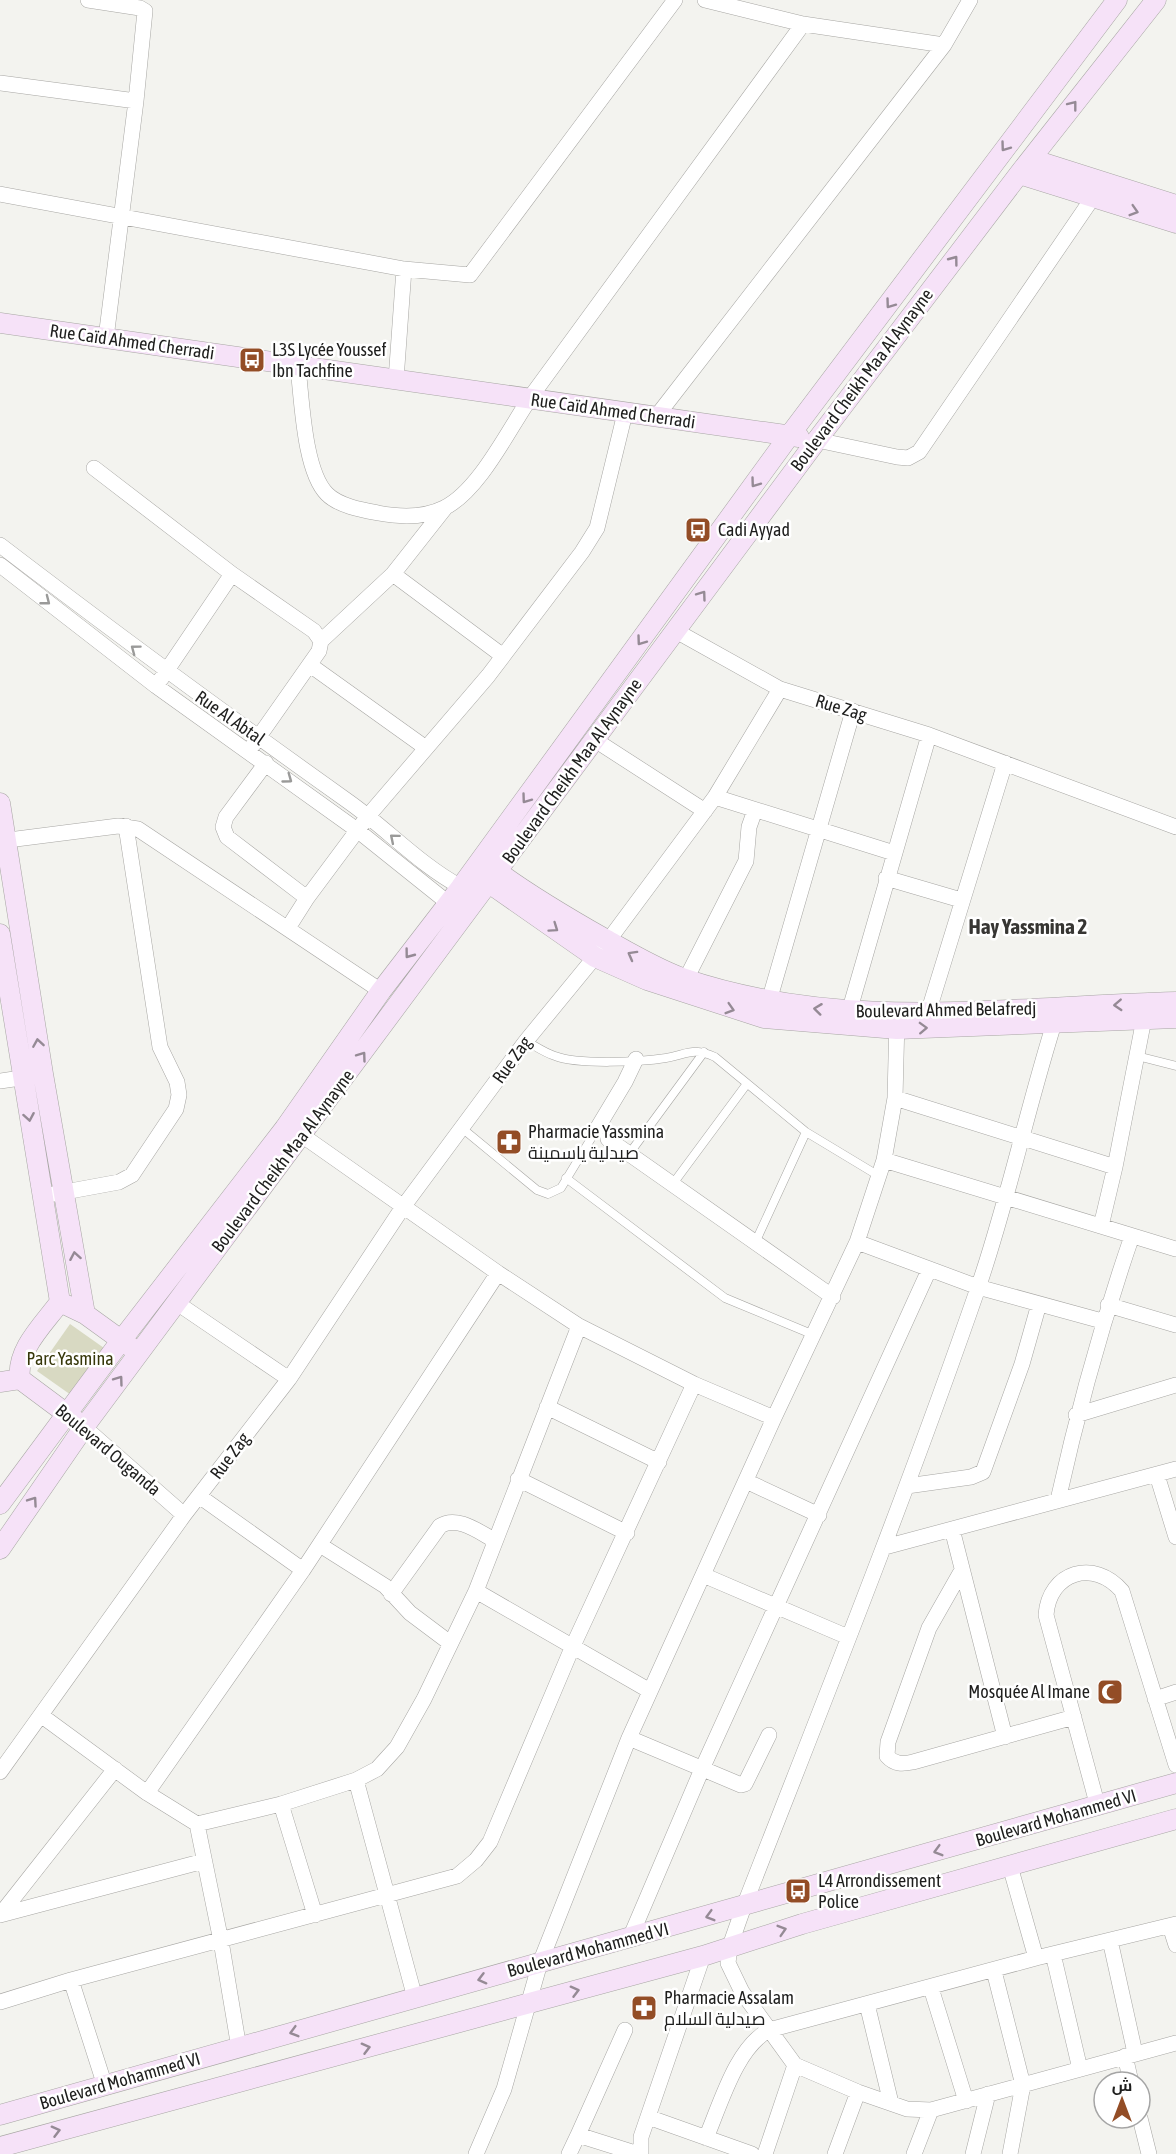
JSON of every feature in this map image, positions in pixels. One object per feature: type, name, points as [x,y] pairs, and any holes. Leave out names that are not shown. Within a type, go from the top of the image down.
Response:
[{"type":"street","points":[[88,0],[140,8],[145,11],[106,338]]},
{"type":"street","points":[[0,194],[119,218],[404,269],[465,276],[475,271],[675,0]]},
{"type":"street","points":[[705,0],[803,24],[944,45]]},
{"type":"street","points":[[656,417],[944,45],[970,0]]},
{"type":"street","name":"Boulevard Cheikh Maa Al Aynayne","points":[[0,1504],[120,1342],[285,1128],[381,991],[447,902],[461,887],[789,436],[1117,0]]},
{"type":"street","name":"Boulevard Cheikh Maa Al Aynayne","points":[[0,1549],[84,1427],[303,1136],[817,440],[1025,166],[1156,0]]},
{"type":"street","points":[[249,752],[310,665],[319,651],[321,641],[393,574],[445,508],[464,493],[481,471],[530,399],[803,24]]},
{"type":"street","points":[[0,83],[136,101]]},
{"type":"street","points":[[1025,166],[1173,211]]},
{"type":"street","name":"Rue Caïd Ahmed Cherradi","points":[[0,323],[298,368],[817,440],[908,458],[919,452],[1098,190]]},
{"type":"street","points":[[396,380],[404,269]]},
{"type":"street","points":[[298,368],[313,465],[321,486],[328,495],[342,503],[385,514],[425,515],[445,508]]},
{"type":"street","points":[[288,928],[357,830],[503,656],[582,552],[597,528],[625,412]]},
{"type":"street","points":[[94,468],[232,574],[314,631],[321,641]]},
{"type":"street","name":"Rue Al Abtal","points":[[0,545],[166,673],[368,816],[439,875],[461,887]]},
{"type":"street","name":"Rue Al Abtal","points":[[0,565],[156,686],[357,830],[447,902]]},
{"type":"street","points":[[156,686],[232,574]]},
{"type":"street","points":[[393,574],[503,656]]},
{"type":"street","points":[[676,631],[780,689]]},
{"type":"street","points":[[310,665],[426,748]]},
{"type":"street","name":"Rue Zag","points":[[0,1772],[184,1515],[289,1378],[403,1207],[526,1041],[608,941],[705,811],[780,689],[929,735],[1176,827]]},
{"type":"street","points":[[766,1010],[853,711]]},
{"type":"street","points":[[849,1012],[929,735]]},
{"type":"street","points":[[595,740],[705,811]]},
{"type":"street","points":[[928,1013],[1005,763]]},
{"type":"street","points":[[266,764],[226,817],[223,827],[227,837],[307,898]]},
{"type":"street","points":[[715,797],[894,854]]},
{"type":"street","points":[[0,803],[3,841],[85,1314]]},
{"type":"street","points":[[686,979],[746,861],[749,827],[755,810]]},
{"type":"street","points":[[3,841],[126,826],[156,839],[381,991]]},
{"type":"street","points":[[42,1195],[119,1182],[132,1175],[176,1109],[179,1095],[177,1082],[160,1047],[126,826]]},
{"type":"street","name":"Boulevard Ahmed Belafredj","points":[[493,878],[506,895],[595,957],[647,980],[766,1010],[897,1022],[1175,1013]]},
{"type":"street","name":"Boulevard Ahmed Belafredj","points":[[493,878],[653,966],[766,1010],[849,1012],[897,1022],[928,1013],[1144,1019],[1175,1013]]},
{"type":"street","points":[[886,878],[961,900]]},
{"type":"street","points":[[0,934],[2,963],[60,1302],[21,1355],[17,1376],[0,1382]]},
{"type":"street","points":[[1056,1016],[1007,1197],[978,1287],[885,1547],[744,1906],[730,1946],[728,1963],[733,1975],[769,2030],[795,2065],[858,2092],[917,2111],[931,2110],[966,2101],[1176,2043]]},
{"type":"street","points":[[1101,1226],[1144,1019]]},
{"type":"street","points":[[476,2154],[504,2090],[540,1963],[629,1738],[774,1418],[857,1242],[884,1160],[895,1098],[897,1022]]},
{"type":"street","points":[[636,1059],[602,1135],[833,1297]]},
{"type":"street","points":[[0,1081],[43,1074]]},
{"type":"street","points":[[895,1098],[1115,1167]]},
{"type":"street","points":[[303,1136],[498,1273],[579,1326],[694,1384],[774,1418]]},
{"type":"street","points":[[884,1160],[1176,1249]]},
{"type":"street","points":[[1058,1500],[1077,1415],[1102,1321],[1132,1236]]},
{"type":"street","points":[[857,1242],[978,1287],[1102,1321]]},
{"type":"street","points":[[630,1938],[702,1769],[778,1608],[929,1270]]},
{"type":"street","points":[[147,1793],[320,1545],[498,1273]]},
{"type":"street","points":[[60,1302],[85,1314],[120,1342],[139,1353]]},
{"type":"street","points":[[177,1303],[289,1378]]},
{"type":"street","points":[[907,1486],[970,1477],[982,1472],[1022,1364],[1039,1304]]},
{"type":"street","points":[[1108,1305],[1176,1325]]},
{"type":"street","points":[[42,1716],[147,1793],[197,1824],[281,1804],[356,1780],[377,1769],[396,1747],[476,1590],[579,1326]]},
{"type":"street","name":"Boulevard Ouganda","points":[[17,1376],[84,1427],[184,1515]]},
{"type":"street","points":[[0,2002],[71,1980],[458,1876],[476,1860],[490,1842],[572,1648],[694,1384]]},
{"type":"street","points":[[1077,1415],[1176,1385]]},
{"type":"street","points":[[547,1407],[659,1462]]},
{"type":"street","points":[[885,1547],[1176,1469]]},
{"type":"street","points":[[1157,1475],[1176,1537]]},
{"type":"street","points":[[518,1479],[627,1533]]},
{"type":"street","points":[[746,1481],[819,1515]]},
{"type":"street","points":[[199,1496],[303,1570]]},
{"type":"street","points":[[391,1594],[440,1526],[445,1523],[470,1527],[495,1540]]},
{"type":"street","points":[[952,1528],[1005,1737]]},
{"type":"street","points":[[320,1545],[391,1594],[410,1613],[450,1643]]},
{"type":"street","points":[[962,1570],[933,1619],[916,1658],[888,1742],[887,1756],[892,1762],[902,1764],[1074,1717]]},
{"type":"street","points":[[1098,1807],[1046,1615],[1047,1602],[1053,1589],[1067,1578],[1083,1572],[1101,1573],[1112,1579],[1122,1590],[1176,1765]]},
{"type":"street","points":[[703,1575],[848,1637]]},
{"type":"street","points":[[476,1590],[572,1648],[650,1690]]},
{"type":"street","points":[[1155,1699],[1176,1692]]},
{"type":"street","points":[[629,1738],[702,1769],[745,1784],[770,1735]]},
{"type":"street","points":[[0,1915],[115,1769]]},
{"type":"street","points":[[356,1780],[415,1998]]},
{"type":"street","name":"Boulevard Mohammed VI","points":[[0,2115],[1098,1807],[1176,1783]]},
{"type":"street","points":[[281,1804],[315,1915]]},
{"type":"street","name":"Boulevard Mohammed VI","points":[[0,2146],[703,1956],[730,1946],[1176,1819]]},
{"type":"street","points":[[197,1824],[221,1941],[238,2048]]},
{"type":"street","points":[[0,1915],[204,1861]]},
{"type":"street","points":[[1010,1866],[1036,1958]]},
{"type":"street","points":[[706,2138],[743,2054],[755,2037],[769,2030],[1036,1958],[1173,1925],[1176,1945]]},
{"type":"street","points":[[1110,1940],[1130,2054],[1131,2070]]},
{"type":"street","points":[[1053,1954],[1080,2069]]},
{"type":"street","points":[[578,2135],[640,2154],[641,2137],[703,1956]]},
{"type":"street","points":[[994,1971],[1023,2085],[1010,2154]]},
{"type":"street","points":[[71,1980],[105,2086]]},
{"type":"street","points":[[931,1988],[966,2101]]},
{"type":"street","points":[[867,2004],[891,2103]]},
{"type":"street","points":[[569,2154],[625,2030]]},
{"type":"street","points":[[215,2054],[223,2086]]},
{"type":"street","points":[[765,2154],[795,2065]]},
{"type":"street","points":[[835,2154],[858,2092]]},
{"type":"street","points":[[973,2154],[988,2094]]},
{"type":"street","points":[[914,2154],[931,2110]]},
{"type":"street","points":[[648,2117],[752,2154]]},
{"type":"street","points":[[1143,2130],[1149,2154]]},
{"type":"lane","points":[[526,1041],[554,1056],[567,1060],[666,1058],[696,1050],[704,1052],[715,1057],[746,1085],[806,1132],[879,1176]]},
{"type":"lane","points":[[629,1154],[704,1052]]},
{"type":"lane","points":[[1137,1056],[1176,1066]]},
{"type":"lane","points":[[672,1185],[746,1085]]},
{"type":"lane","points":[[463,1129],[537,1190],[548,1194],[561,1188],[566,1178],[602,1135]]},
{"type":"lane","points":[[755,1243],[806,1132]]},
{"type":"lane","points":[[566,1178],[725,1298],[814,1335]]},
{"type":"green space","name":"Parc Yasmina","points":[[70,1324],[104,1348],[71,1395],[37,1371]]},
{"type":"place","name":"L3S Lycée Youssef Ibn Tachfine","points":[[252,360]]},
{"type":"place","name":"Cadi Ayyad","points":[[698,530]]},
{"type":"place","name":"Pharmacie Yassmina صيدلية ياسمينة","points":[[509,1142]]},
{"type":"place","name":"Mosquée Al Imane","points":[[1110,1692]]},
{"type":"place","name":"L4 Arrondissement Police","points":[[798,1891]]},
{"type":"place","name":"Pharmacie Assalam صيدلية السلام","points":[[644,2008]]},
{"type":"district","name":"Hay Yassmina 2","points":[[1028,927]]}]
